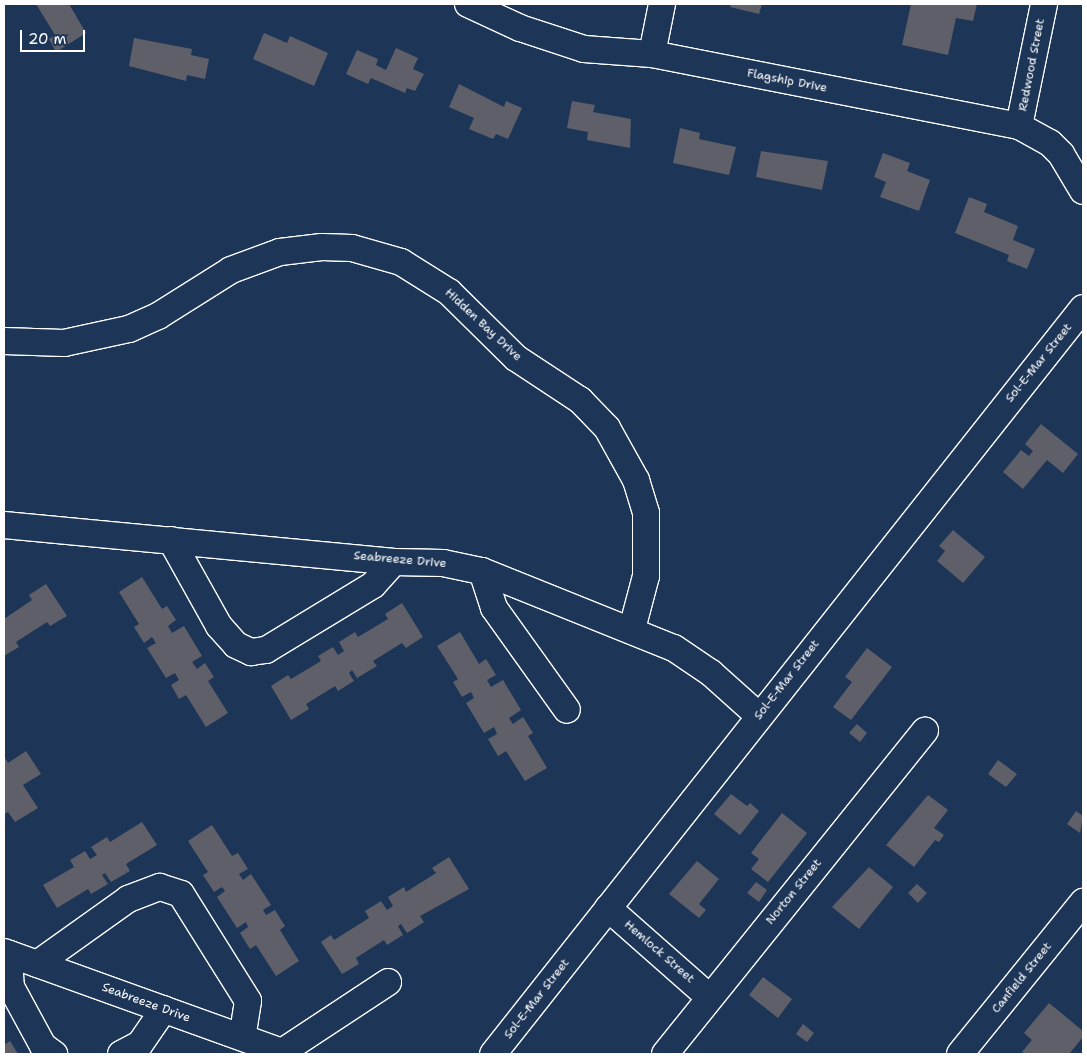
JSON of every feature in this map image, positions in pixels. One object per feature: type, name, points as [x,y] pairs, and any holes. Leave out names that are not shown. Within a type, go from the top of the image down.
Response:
[{"type":"street","name":"Flagship Drive","points":[[468,4],[520,28],[568,44],[601,52],[652,54],[1019,126],[1050,143],[1061,154],[1083,191]]},
{"type":"street","points":[[652,54],[662,4]]},
{"type":"street","name":"Redwood Street","points":[[1019,126],[1044,4]]},
{"type":"street","name":"Hidden Bay Drive","points":[[4,341],[64,343],[129,329],[158,316],[231,270],[280,252],[322,247],[352,248],[401,262],[449,292],[516,358],[580,400],[607,428],[636,480],[647,521],[646,576],[632,629]]},
{"type":"street","name":"Sol-E-Mar Street","points":[[493,1054],[758,716],[1083,308]]},
{"type":"street","name":"Seabreeze Drive","points":[[4,525],[394,562],[443,563],[482,571],[632,629],[694,660],[758,716]]},
{"type":"street","points":[[171,540],[219,626],[236,645],[251,652],[266,650],[373,585],[394,562]]},
{"type":"street","points":[[482,571],[494,608],[567,710]]},
{"type":"street","name":"Norton Street","points":[[665,1054],[925,731]]},
{"type":"street","points":[[37,964],[128,899],[160,888],[181,894],[248,1001],[242,1037]]},
{"type":"street","name":"Canfield Street","points":[[960,1054],[1083,902]]},
{"type":"street","name":"Hemlock Street","points":[[608,908],[709,997]]},
{"type":"street","points":[[6,953],[11,987],[43,1046],[54,1054]]},
{"type":"street","name":"Seabreeze Drive","points":[[6,953],[285,1053]]},
{"type":"street","points":[[285,1053],[388,982]]},
{"type":"street","points":[[121,1054],[140,1044],[164,1009]]},
{"type":"building","points":[[36,4],[69,4],[86,33],[56,52],[49,39],[55,35]]},
{"type":"building","points":[[731,4],[762,4],[759,14],[730,7]]},
{"type":"building","points":[[911,4],[977,4],[973,21],[956,18],[948,55],[902,45]]},
{"type":"building","points":[[264,33],[287,43],[290,36],[328,53],[314,86],[253,59]]},
{"type":"building","points":[[134,38],[192,49],[191,55],[209,59],[205,79],[187,75],[186,81],[129,66]]},
{"type":"building","points":[[396,48],[418,58],[413,69],[424,74],[415,91],[407,88],[405,93],[371,78],[368,84],[346,74],[357,50],[378,59],[376,65],[386,70]]},
{"type":"building","points":[[459,84],[504,107],[506,101],[522,108],[508,139],[496,134],[493,139],[469,129],[474,118],[449,107]]},
{"type":"building","points":[[572,101],[595,105],[593,112],[631,119],[630,148],[587,140],[588,132],[567,128]]},
{"type":"building","points":[[680,128],[700,133],[699,139],[736,147],[729,175],[673,163]]},
{"type":"building","points":[[761,151],[828,161],[822,190],[756,177]]},
{"type":"building","points":[[883,153],[910,163],[907,171],[930,180],[919,211],[880,197],[886,182],[874,177]]},
{"type":"building","points":[[969,197],[987,204],[984,212],[1018,226],[1013,240],[1035,249],[1027,269],[1007,261],[1009,255],[955,233]]},
{"type":"building","points":[[1041,424],[1078,454],[1063,473],[1047,460],[1023,489],[1003,472],[1021,450],[1029,456],[1033,451],[1025,444]]},
{"type":"building","points":[[953,530],[985,557],[963,583],[937,561],[945,551],[939,546]]},
{"type":"building","points":[[142,577],[162,609],[167,606],[176,620],[168,626],[172,633],[184,626],[202,656],[192,662],[197,669],[205,663],[214,677],[208,681],[228,713],[206,727],[186,695],[179,699],[171,685],[179,680],[175,673],[166,678],[147,648],[156,643],[152,637],[144,643],[134,627],[139,624],[119,592]]},
{"type":"building","points":[[46,584],[67,616],[50,626],[47,622],[16,642],[19,647],[4,656],[4,619],[32,600],[29,595]]},
{"type":"building","points":[[402,603],[423,637],[406,648],[402,643],[373,661],[377,666],[357,678],[352,670],[349,673],[354,681],[338,691],[335,686],[306,704],[309,709],[291,720],[271,686],[288,675],[291,679],[321,661],[318,656],[333,647],[338,655],[344,651],[339,642],[355,632],[358,637],[388,619],[385,614]]},
{"type":"building","points":[[460,632],[479,664],[486,659],[496,675],[487,680],[491,687],[503,680],[521,710],[509,718],[513,724],[523,717],[533,733],[528,736],[547,768],[525,781],[506,751],[498,756],[488,739],[497,734],[494,727],[484,733],[466,703],[474,698],[471,692],[462,697],[453,682],[458,679],[437,646]]},
{"type":"building","points":[[867,648],[892,667],[851,720],[833,707],[852,682],[845,677]]},
{"type":"building","points":[[857,724],[867,733],[860,742],[849,733]]},
{"type":"building","points":[[26,751],[41,774],[23,785],[38,808],[15,822],[8,812],[4,814],[4,756],[8,763]]},
{"type":"building","points":[[998,760],[1017,774],[1006,787],[988,774]]},
{"type":"building","points":[[731,794],[747,806],[750,803],[759,811],[740,835],[714,814]]},
{"type":"building","points":[[928,795],[948,810],[934,828],[944,835],[939,842],[935,840],[914,867],[886,845]]},
{"type":"building","points":[[1076,811],[1083,816],[1080,833],[1067,824]]},
{"type":"building","points":[[782,813],[807,833],[768,882],[751,869],[759,859],[751,853]]},
{"type":"building","points":[[142,822],[157,845],[126,864],[130,871],[111,882],[105,873],[102,875],[108,884],[91,894],[88,889],[57,908],[43,885],[74,867],[70,860],[85,851],[90,859],[97,855],[91,847],[107,837],[110,842]]},
{"type":"building","points":[[212,825],[232,856],[238,853],[248,869],[239,874],[243,880],[251,874],[271,905],[263,910],[266,915],[275,910],[285,926],[280,930],[299,961],[276,976],[256,945],[250,949],[240,933],[248,927],[246,922],[237,928],[217,897],[225,891],[222,887],[214,892],[203,875],[208,872],[188,841]]},
{"type":"building","points":[[449,857],[469,889],[420,916],[424,922],[407,933],[401,924],[398,926],[403,935],[387,945],[384,940],[356,958],[359,964],[342,974],[321,942],[331,935],[334,940],[369,918],[365,911],[381,901],[387,910],[393,906],[388,897],[404,887],[406,892],[436,873],[432,868]]},
{"type":"building","points":[[697,861],[719,879],[699,904],[706,910],[699,918],[669,894]]},
{"type":"building","points":[[869,867],[893,887],[859,929],[832,907]]},
{"type":"building","points":[[756,882],[767,890],[759,902],[747,893]]},
{"type":"building","points":[[917,884],[927,893],[918,903],[908,893]]},
{"type":"building","points":[[763,977],[792,999],[778,1018],[749,995]]},
{"type":"building","points":[[1049,1003],[1083,1031],[1083,1037],[1069,1054],[1025,1054],[1022,1052],[1032,1040],[1024,1033]]},
{"type":"building","points":[[803,1024],[814,1033],[807,1042],[796,1034]]},
{"type":"building","points":[[10,1041],[18,1054],[4,1054],[4,1045]]}]
